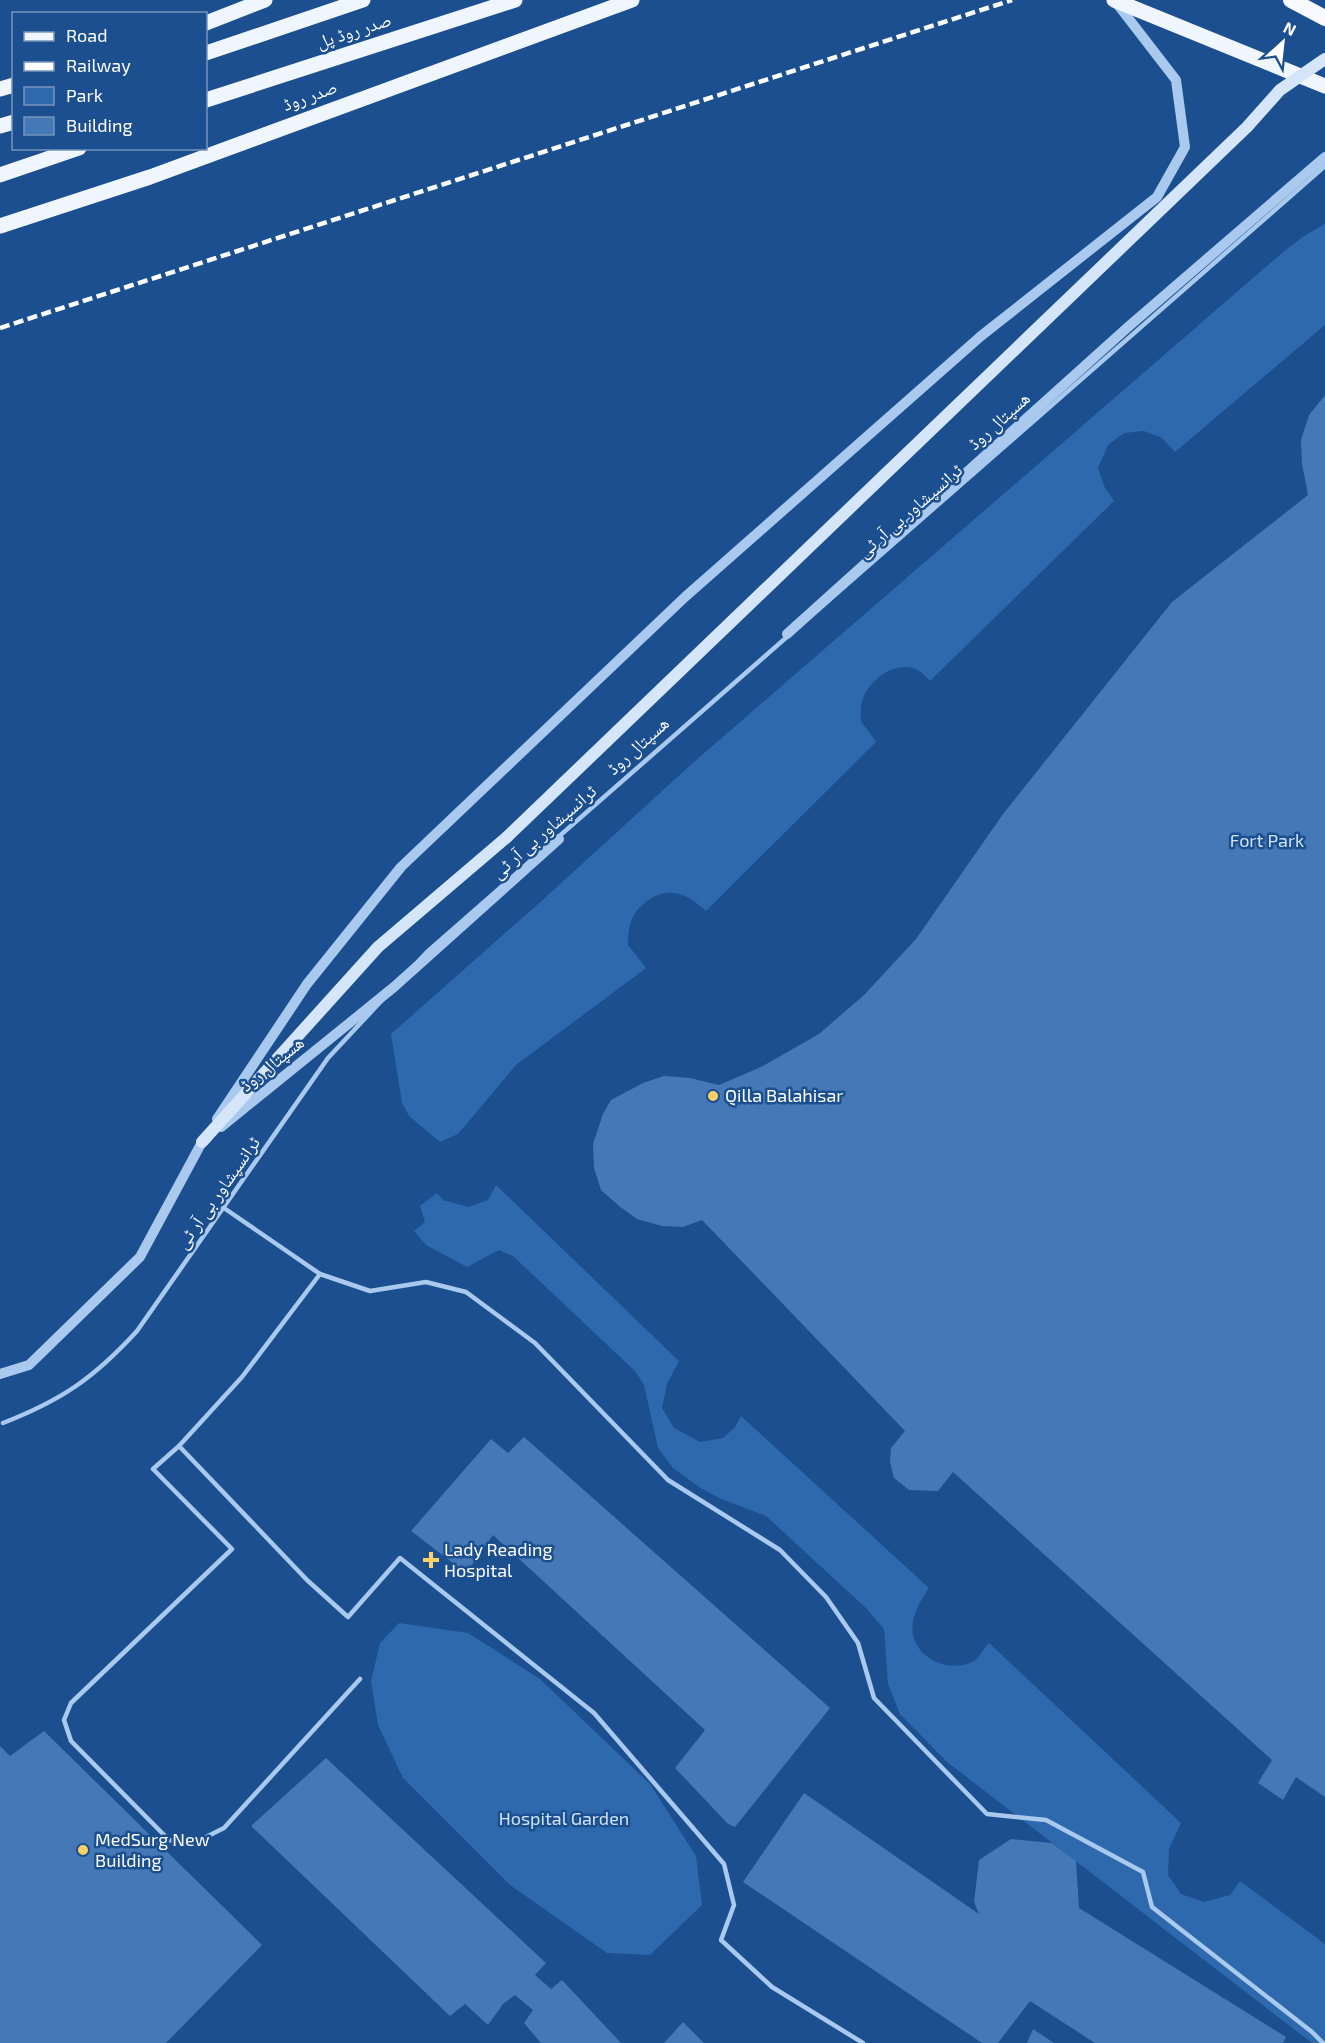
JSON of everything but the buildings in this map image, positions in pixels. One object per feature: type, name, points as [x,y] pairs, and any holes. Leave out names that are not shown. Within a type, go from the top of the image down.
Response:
[{"type":"highway","points":[[1291,0],[1325,18]]},
{"type":"main road","points":[[207,23],[265,0]]},
{"type":"main road","name":"صدر روڈ پل","points":[[207,53],[363,0]]},
{"type":"main road","name":"صدر روڈ پل","points":[[207,100],[515,0]]},
{"type":"main road","name":"صدر روڈ","points":[[0,226],[150,177],[632,0]]},
{"type":"main road","points":[[1115,0],[1325,86]]},
{"type":"main road","points":[[202,1142],[378,947],[507,837],[1247,128],[1281,90],[1325,59]]},
{"type":"main road","points":[[0,175],[73,150]]},
{"type":"street","points":[[202,1142],[307,984],[401,867],[685,597],[981,336],[1157,197],[1185,147],[1176,80],[1115,0]]},
{"type":"street","name":"ھسپتال روڈ","points":[[0,1374],[29,1365],[140,1257],[202,1142],[394,987],[1137,319],[1325,157]]},
{"type":"lane","name":"ٹرانسپشاور بی آر ٹی","points":[[1,1424],[61,1397],[89,1378],[137,1331],[328,1058],[427,952],[1325,166]]},
{"type":"lane","points":[[224,1208],[320,1274],[370,1291],[426,1281],[466,1292],[535,1343],[668,1480],[780,1550],[818,1589],[858,1643],[874,1698],[987,1814],[1046,1820],[1143,1872],[1152,1907],[1323,2043]]},
{"type":"lane","points":[[320,1274],[242,1377],[178,1446],[153,1469],[232,1549],[71,1703],[64,1720],[71,1741],[169,1840],[192,1844],[224,1828],[360,1679]]},
{"type":"lane","points":[[178,1446],[307,1580],[348,1617],[400,1558],[594,1713],[724,1864],[734,1905],[721,1940],[772,1988],[863,2043]]},
{"type":"green space","points":[[1325,224],[1325,325],[1175,452],[1162,438],[1144,431],[1124,433],[1108,445],[1098,468],[1105,488],[1114,501],[930,681],[918,670],[908,667],[900,667],[877,678],[867,691],[861,709],[861,721],[876,742],[706,911],[687,897],[673,893],[659,895],[640,907],[632,919],[628,945],[646,968],[516,1065],[458,1134],[440,1142],[409,1116],[402,1103],[391,1034],[695,761],[1283,252]]},
{"type":"green space","points":[[496,1185],[679,1361],[667,1384],[662,1408],[674,1428],[700,1442],[723,1438],[735,1427],[741,1416],[929,1588],[917,1608],[913,1622],[916,1644],[923,1652],[941,1664],[963,1665],[976,1660],[989,1643],[1181,1823],[1169,1849],[1168,1875],[1181,1894],[1204,1902],[1230,1895],[1240,1881],[1325,1944],[1325,2043],[1312,2043],[947,1762],[900,1714],[888,1684],[884,1629],[866,1608],[766,1516],[719,1498],[673,1468],[658,1448],[644,1385],[635,1371],[513,1256],[499,1250],[467,1267],[426,1245],[414,1231],[425,1222],[420,1206],[437,1193],[443,1200],[469,1207],[488,1200]]},
{"type":"green space","name":"Hospital Garden","points":[[399,1623],[468,1633],[540,1679],[650,1784],[696,1856],[702,1905],[650,1955],[607,1953],[510,1885],[403,1778],[378,1725],[371,1681],[380,1643]]},
{"type":"railway","points":[[0,328],[1012,0]]},
{"type":"place","name":"Qilla Balahisar","points":[[713,1096]]},
{"type":"place","name":"Lady Reading Hospital","points":[[431,1560]]},
{"type":"place","name":"MedSurg New Building","points":[[83,1850]]},
{"type":"park label","name":"Fort Park","points":[[1267,841]]}]
